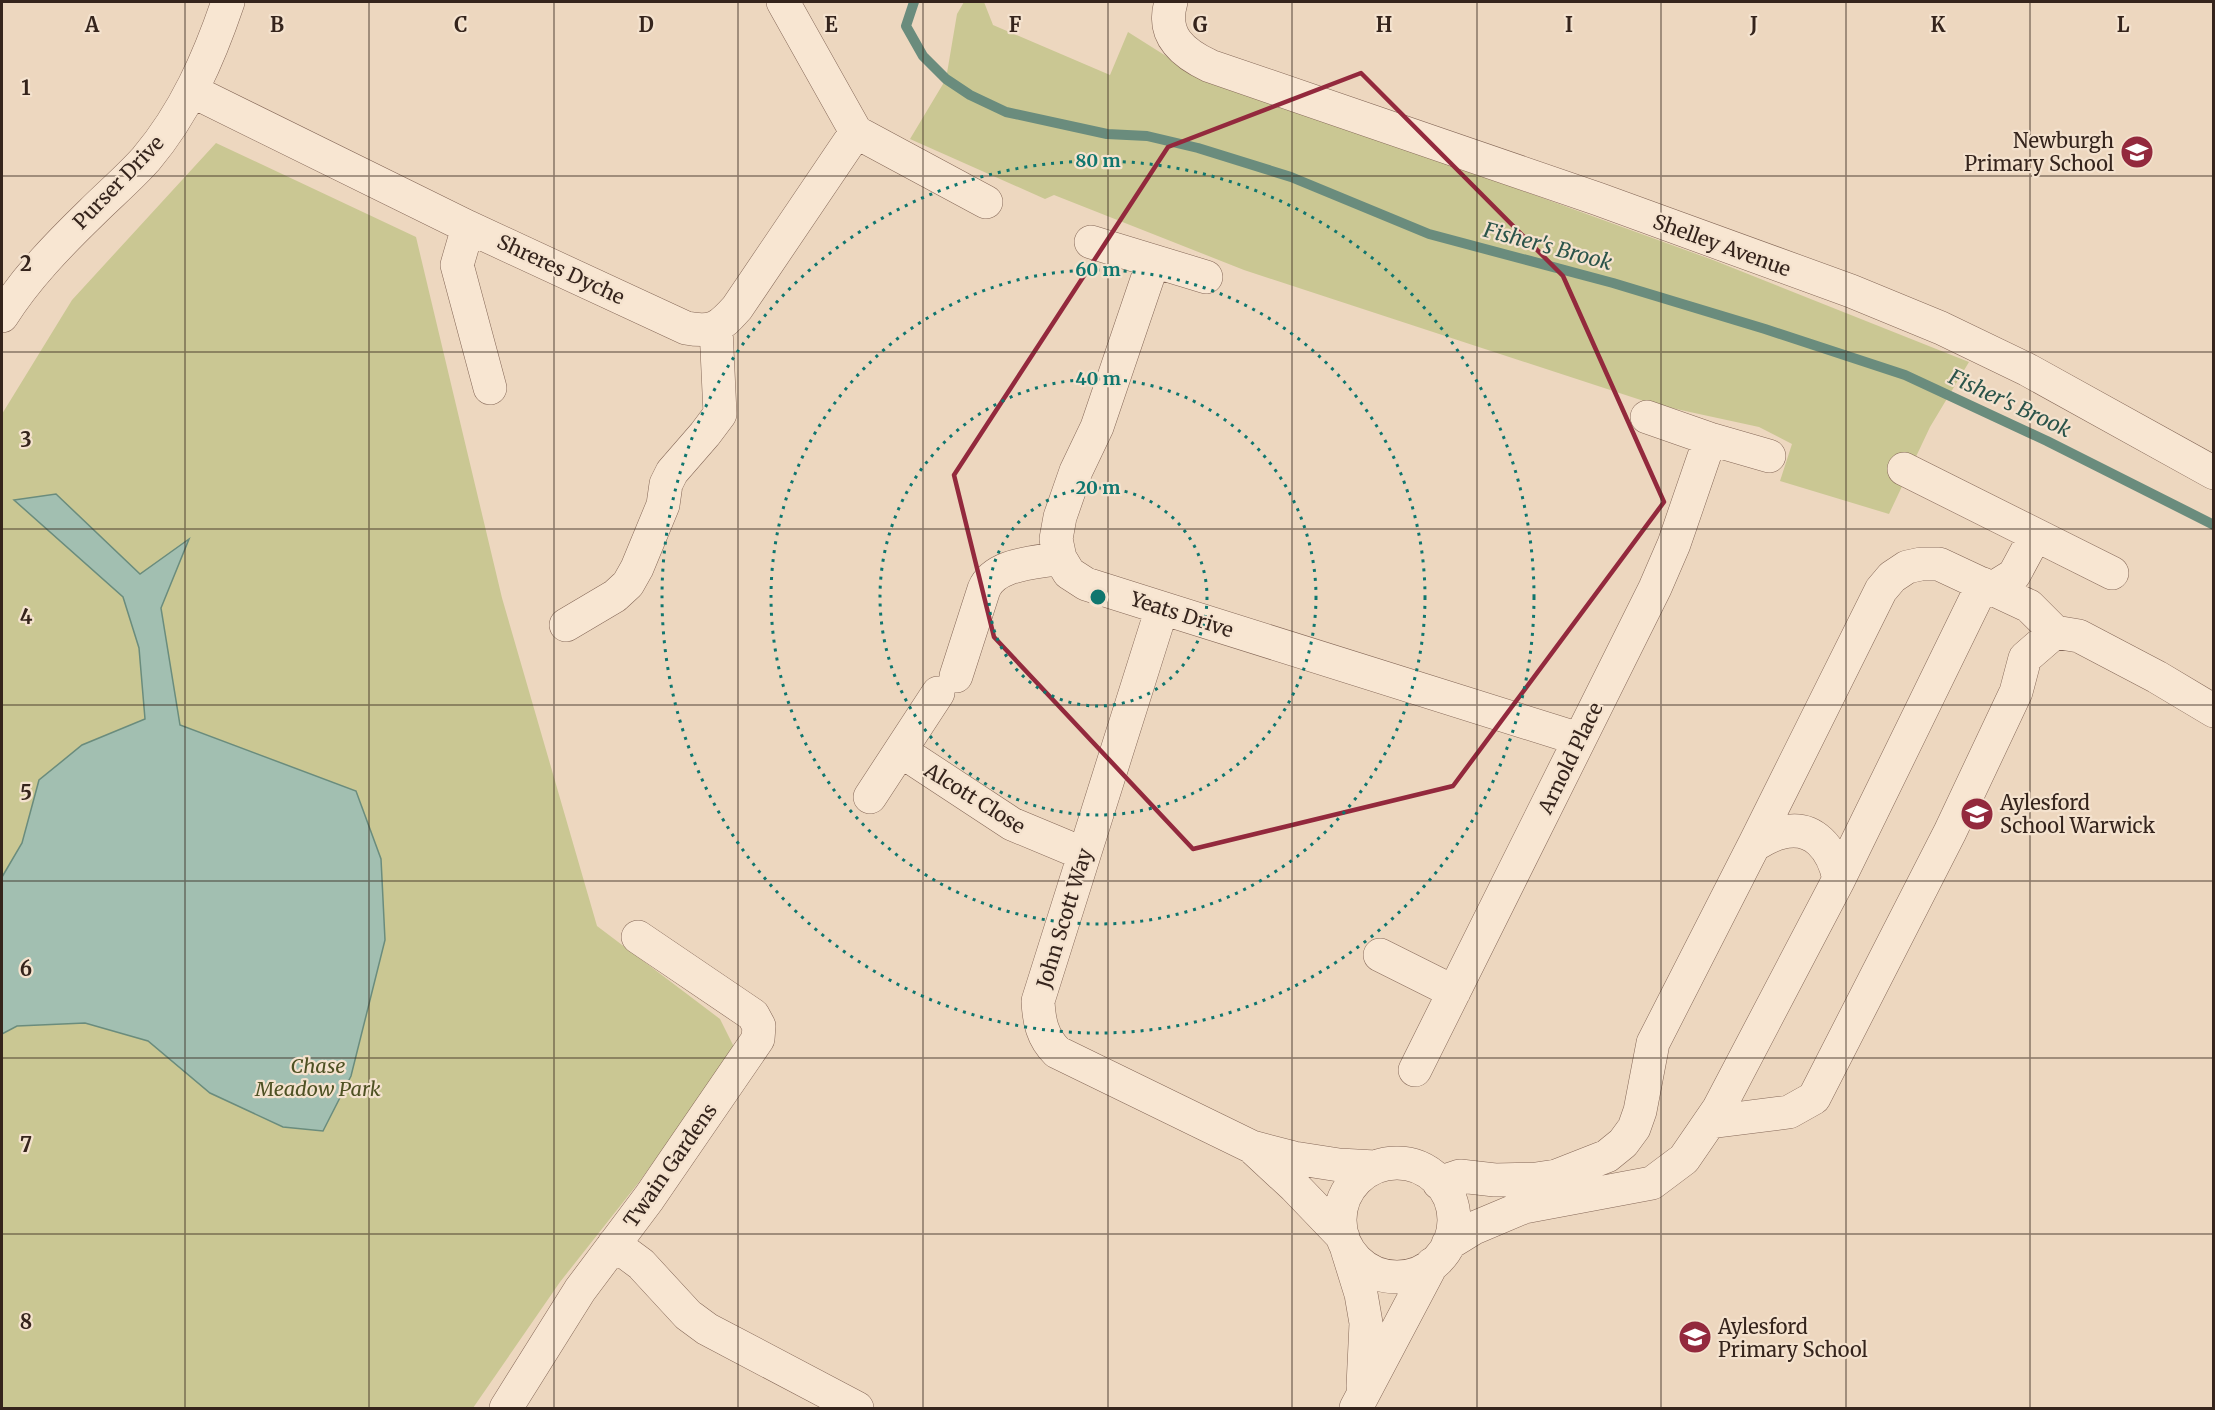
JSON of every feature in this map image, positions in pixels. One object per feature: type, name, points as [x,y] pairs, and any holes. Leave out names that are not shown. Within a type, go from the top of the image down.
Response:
[{"type":"street","name":"Purser Drive","points":[[2,316],[15,296],[48,256],[146,159],[163,137],[192,91],[213,45],[228,2]]},
{"type":"street","points":[[783,2],[856,132],[986,202]]},
{"type":"street","name":"Shelley Avenue","points":[[1171,2],[1167,15],[1170,31],[1178,45],[1192,57],[1210,66],[1598,199],[1941,328],[2028,370],[2214,473]]},
{"type":"street","name":"Shreres Dyche","points":[[192,91],[468,226],[686,328],[702,331],[716,328]]},
{"type":"street","points":[[566,625],[615,596],[628,584],[663,505],[666,484],[672,472],[720,414],[716,328],[737,308],[856,132]]},
{"type":"street","points":[[468,226],[458,265],[490,388]]},
{"type":"street","points":[[1091,242],[1206,278]]},
{"type":"street","points":[[870,797],[947,685],[989,579],[998,572],[1060,558],[1056,539],[1060,517],[1076,471],[1098,427],[1153,262]]},
{"type":"street","points":[[1647,417],[1769,456]]},
{"type":"street","name":"Arnold Place","points":[[1415,1070],[1655,588],[1674,544],[1710,439]]},
{"type":"street","points":[[1904,469],[2112,573]]},
{"type":"street","points":[[1252,1147],[1283,1175],[1345,1242],[1358,1262],[1374,1272],[1392,1277],[1410,1275],[1425,1269],[1440,1254],[1474,1228],[1524,1207],[1652,1183],[1684,1159],[1710,1122],[1739,1070],[1988,586],[2014,575],[2035,536]]},
{"type":"street","name":"Yeats Drive","points":[[1060,558],[1069,573],[1086,584],[1580,739]]},
{"type":"street","points":[[1439,1183],[1460,1176],[1536,1179],[1556,1176],[1607,1156],[1623,1143],[1634,1128],[1640,1111],[1653,1043],[1881,590],[1892,577],[1907,567],[1939,564],[1988,586],[2030,606],[2055,632],[2079,636],[2157,677],[2214,711]]},
{"type":"street","name":"John Scott Way","points":[[1162,608],[1038,1001],[1039,1017],[1047,1041],[1057,1052],[1252,1147]]},
{"type":"street","points":[[1710,1122],[1789,1112],[1814,1098],[1950,832],[2016,692],[2025,658],[2055,632]]},
{"type":"street","name":"Alcott Close","points":[[901,751],[1012,824],[1084,854]]},
{"type":"street","points":[[1754,846],[1781,832],[1810,834],[1823,843],[1831,854],[1839,879]]},
{"type":"street","name":"Twain Gardens","points":[[506,1408],[580,1290],[649,1198],[758,1040],[759,1026],[753,1015],[638,937]]},
{"type":"street","points":[[1380,955],[1454,992]]},
{"type":"street","points":[[1252,1147],[1294,1158],[1339,1165],[1375,1167],[1395,1163],[1414,1166],[1428,1172],[1448,1196],[1453,1212],[1453,1228],[1359,1403]]},
{"type":"street","points":[[1359,1403],[1365,1364],[1366,1323],[1361,1294],[1340,1229],[1340,1210],[1346,1193],[1359,1177],[1375,1167]]},
{"type":"street","points":[[614,1244],[641,1264],[688,1315],[707,1329],[857,1408]]},
{"type":"highlighted area","points":[[1361,73],[1563,276],[1664,502],[1453,786],[1193,849],[994,637],[954,475],[1168,147]]},
{"type":"green space","points":[[964,2],[984,2],[993,25],[1110,75],[1128,32],[1185,68],[1713,260],[1969,362],[1930,427],[1889,514],[1780,481],[1792,444],[1759,427],[1653,404],[1244,270],[1054,195],[1045,199],[910,139],[946,79],[957,14]]},
{"type":"green space","name":"Chase Meadow Park","points":[[216,143],[416,237],[502,598],[597,926],[720,1019],[735,1049],[639,1182],[560,1282],[473,1408],[2,1408],[2,414],[72,300]]},
{"type":"shaded area","points":[[56,494],[140,574],[189,539],[161,608],[180,725],[356,791],[381,859],[385,940],[351,1076],[323,1131],[283,1127],[210,1093],[148,1041],[85,1023],[17,1026],[2,1034],[2,877],[22,843],[39,780],[82,745],[145,719],[139,648],[123,597],[14,500]]},
{"type":"waterway","name":"Fisher's Brook","points":[[914,2],[906,26],[923,56],[946,79],[970,95],[1006,112],[1107,134],[1147,136],[1198,148],[1291,177],[1429,234],[1613,283],[1765,329],[1905,375],[2047,441],[2214,525]]},
{"type":"place","name":"Newburgh Primary School","points":[[2137,152]]},
{"type":"place","name":"Aylesford School Warwick","points":[[1977,814]]},
{"type":"place","name":"Aylesford Primary School","points":[[1695,1337]]}]
